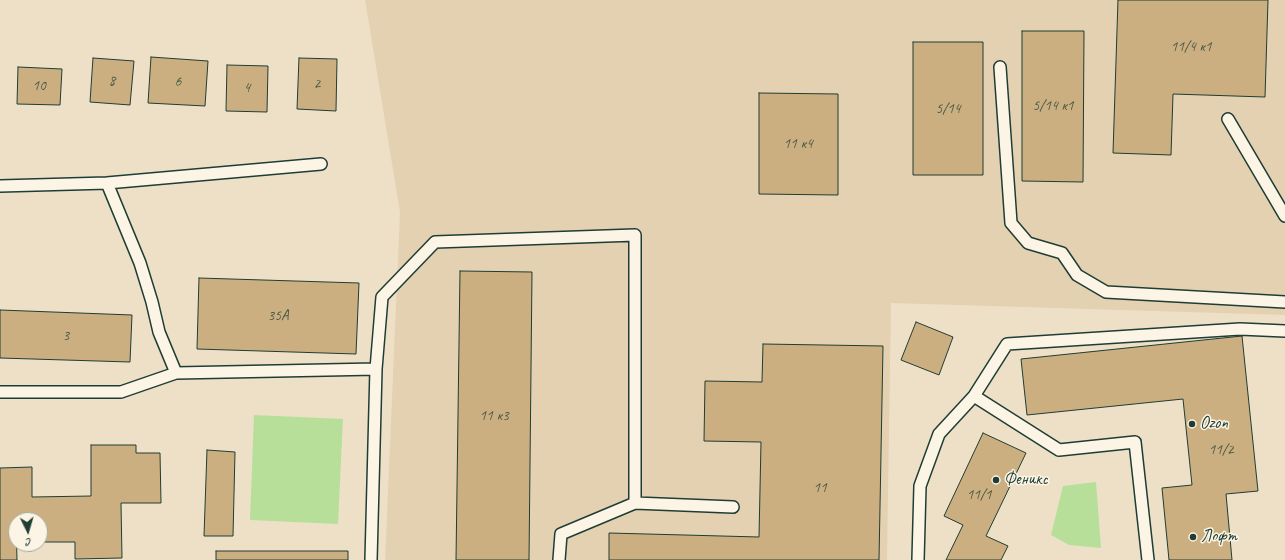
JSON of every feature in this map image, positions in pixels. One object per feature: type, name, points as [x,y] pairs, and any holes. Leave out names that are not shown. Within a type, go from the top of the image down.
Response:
[{"type":"lane","points":[[1000,67],[1011,223],[1028,243],[1062,253],[1077,275],[1106,292],[1285,302]]},
{"type":"lane","points":[[1228,119],[1285,216]]},
{"type":"lane","points":[[0,186],[107,182],[321,164]]},
{"type":"lane","points":[[107,182],[140,264],[152,302],[159,332],[176,373]]},
{"type":"lane","points":[[371,560],[376,369],[382,297],[435,242],[635,235],[635,503]]},
{"type":"lane","points":[[918,560],[920,486],[939,434],[974,396],[1007,344],[1240,329],[1285,331]]},
{"type":"lane","points":[[0,392],[121,392],[176,373],[376,369]]},
{"type":"lane","points":[[974,396],[1059,450],[1135,442],[1148,560]]},
{"type":"lane","points":[[559,560],[561,534],[635,503],[733,507]]},
{"type":"shaded area","points":[[365,0],[1285,0],[1285,315],[891,303],[887,560],[385,560],[400,212]]},
{"type":"green space","points":[[254,415],[343,419],[338,524],[250,520]]},
{"type":"green space","points":[[1096,482],[1101,548],[1069,545],[1051,535],[1063,486]]},
{"type":"building","points":[[1118,0],[1268,0],[1265,97],[1173,94],[1171,155],[1113,153]]},
{"type":"building","points":[[1022,31],[1084,31],[1083,182],[1022,181]]},
{"type":"building","points":[[913,42],[983,42],[983,175],[913,175]]},
{"type":"building","points":[[151,57],[208,61],[205,106],[148,103]]},
{"type":"building","points":[[93,58],[134,61],[130,105],[90,102]]},
{"type":"building","points":[[299,58],[337,59],[336,111],[297,109]]},
{"type":"building","points":[[227,65],[268,66],[267,112],[226,111]]},
{"type":"building","points":[[18,67],[62,69],[60,105],[17,104]]},
{"type":"building","points":[[759,93],[838,94],[838,195],[759,194]]},
{"type":"building","points":[[460,271],[532,272],[529,560],[456,560]]},
{"type":"building","points":[[199,278],[359,283],[356,354],[197,349]]},
{"type":"building","points":[[0,310],[132,315],[130,362],[0,358]]},
{"type":"building","points":[[916,322],[953,337],[939,375],[901,360]]},
{"type":"building","points":[[1242,336],[1258,491],[1226,494],[1232,560],[1169,560],[1162,488],[1192,485],[1183,399],[1027,415],[1021,359]]},
{"type":"building","points":[[763,344],[883,346],[879,560],[609,560],[609,533],[759,537],[761,442],[704,441],[705,381],[762,382]]},
{"type":"building","points":[[983,433],[1026,453],[986,536],[1008,546],[1001,560],[946,560],[963,525],[944,516]]},
{"type":"building","points":[[91,445],[136,445],[136,453],[160,453],[161,503],[121,503],[122,558],[75,559],[75,542],[48,542],[48,512],[8,512],[8,552],[17,552],[17,560],[0,560],[0,468],[32,467],[32,497],[91,496]]},
{"type":"building","points":[[207,450],[235,452],[233,536],[204,536]]},
{"type":"building","points":[[216,551],[348,551],[348,560],[216,560]]},
{"type":"place","name":"Ozon","points":[[1192,424]]},
{"type":"place","name":"Феникс","points":[[996,480]]},
{"type":"place","name":"Лофт","points":[[1193,537]]}]
